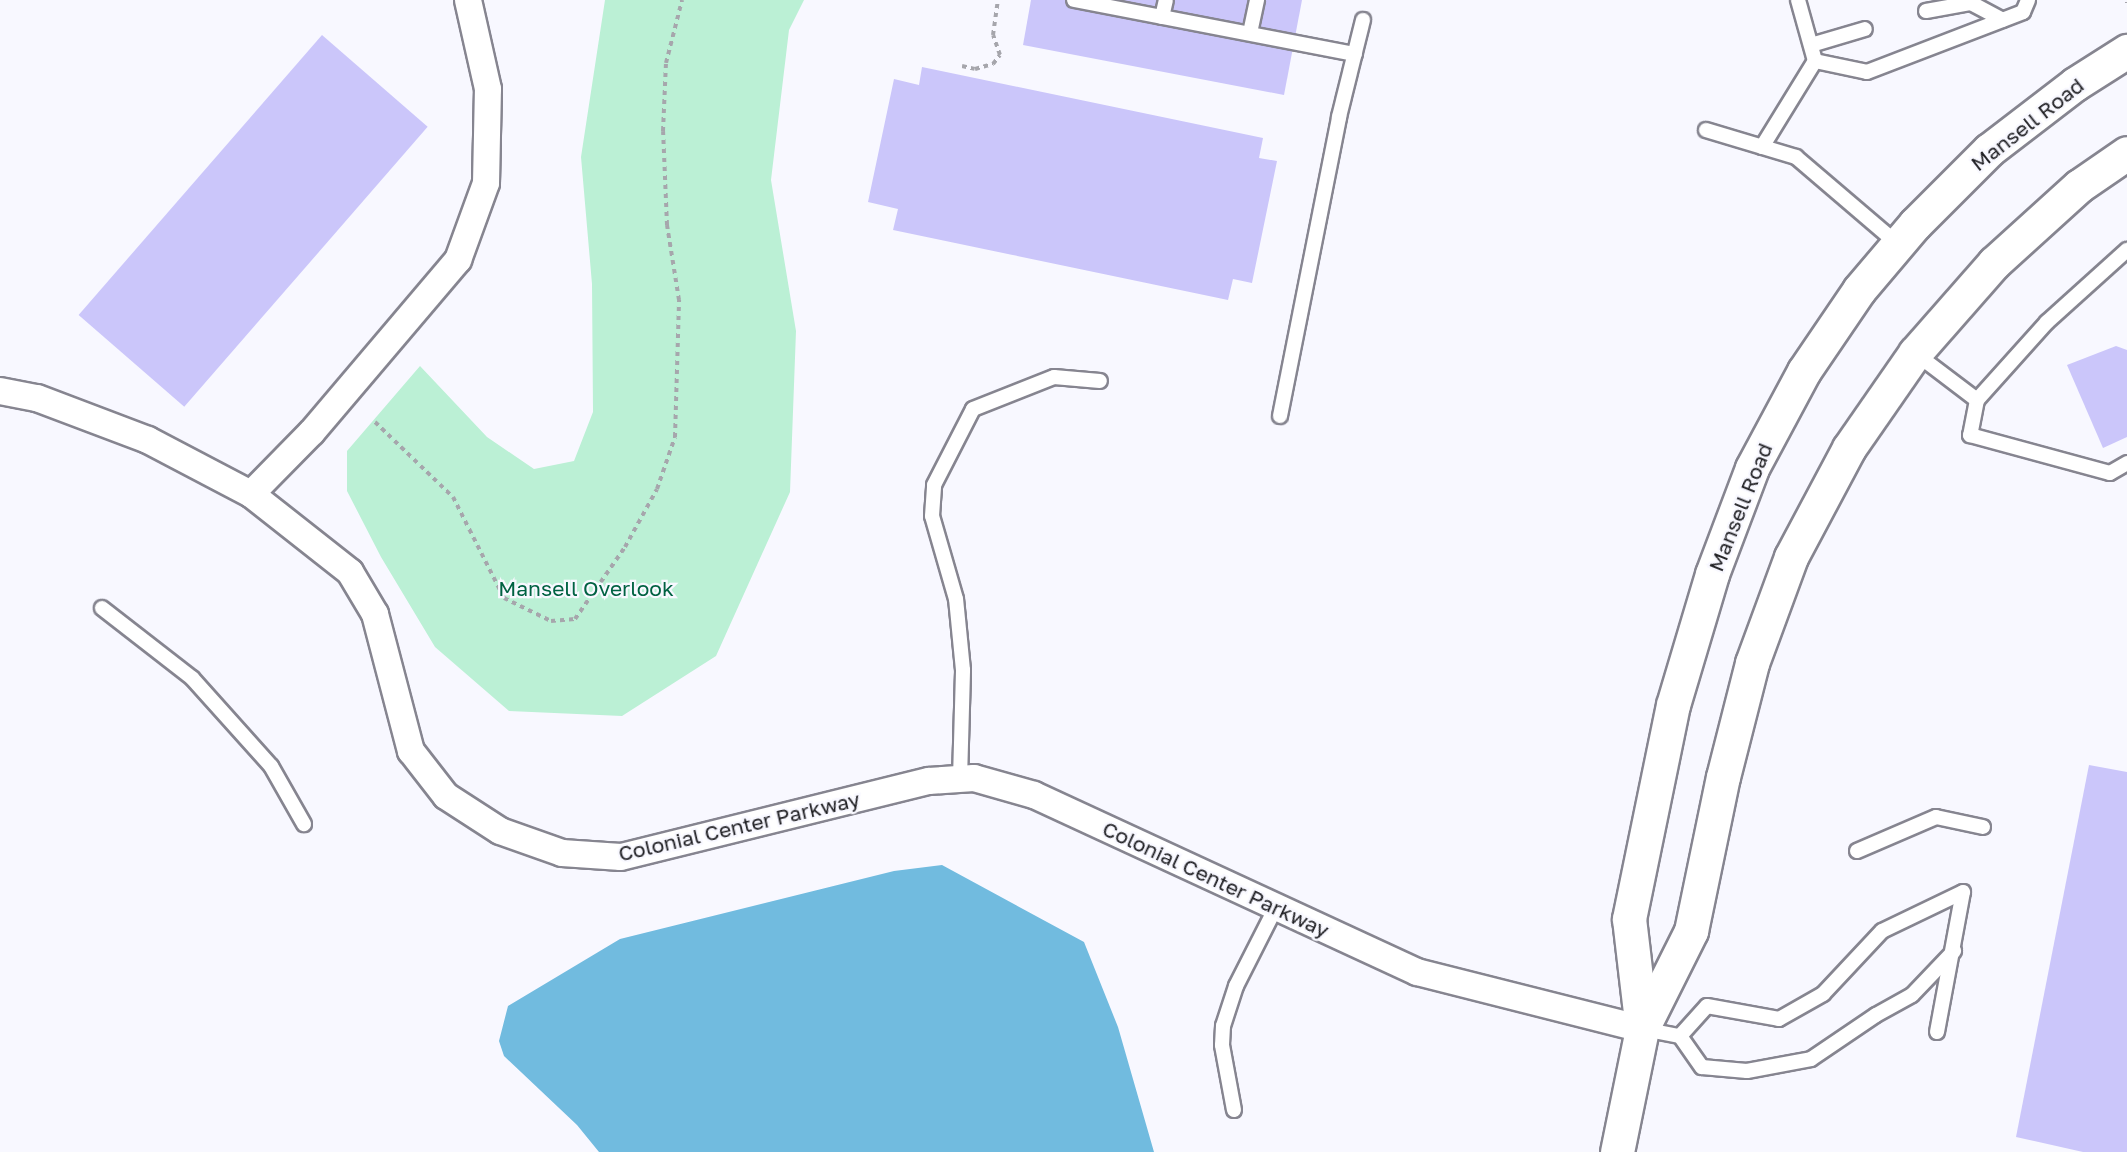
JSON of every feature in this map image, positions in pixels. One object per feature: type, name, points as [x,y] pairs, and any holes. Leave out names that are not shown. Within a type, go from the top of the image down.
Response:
[{"type":"main road","name":"Mansell Road","points":[[1642,1029],[1629,920],[1673,705],[1712,574],[1752,468],[1804,371],[1859,290],[1898,244],[1989,150],[2075,84],[2127,51]]},
{"type":"main road","name":"Mansell Road","points":[[1617,1152],[1642,1029],[1691,931],[1723,777],[1752,663],[1791,557],[1849,448],[1915,353],[1994,263],[2079,186],[2127,153]]},
{"type":"street","points":[[251,494],[312,432],[458,260],[486,183],[488,89],[468,0]]},
{"type":"street","name":"Colonial Center Parkway","points":[[0,391],[37,399],[148,440],[251,494],[350,572],[375,614],[411,751],[446,796],[500,831],[562,854],[621,856],[929,781],[974,778],[1034,795],[1417,972],[1642,1029]]},
{"type":"lane","points":[[1074,0],[1355,54]]},
{"type":"lane","points":[[1162,17],[1166,0]]},
{"type":"lane","points":[[1250,33],[1257,0]]},
{"type":"lane","points":[[1762,147],[1815,61],[1798,0]]},
{"type":"lane","points":[[1815,61],[1867,72],[2023,12],[2028,0]]},
{"type":"lane","points":[[1926,11],[1971,3],[2003,20]]},
{"type":"lane","points":[[1280,416],[1339,117],[1363,20]]},
{"type":"lane","points":[[1811,45],[1865,29]]},
{"type":"lane","points":[[1706,130],[1796,157],[1898,244]]},
{"type":"lane","points":[[2127,250],[2047,322],[1977,400],[1970,435],[2110,473],[2127,463]]},
{"type":"lane","points":[[1915,353],[1977,400]]},
{"type":"lane","points":[[960,779],[963,670],[956,599],[932,516],[934,485],[973,409],[1054,377],[1100,381]]},
{"type":"lane","points":[[102,608],[192,678],[272,766],[304,824]]},
{"type":"lane","points":[[1857,851],[1936,817],[1983,827]]},
{"type":"lane","points":[[1680,1036],[1707,1006],[1779,1019],[1822,994],[1881,931],[1963,892],[1954,951],[1937,1032]]},
{"type":"lane","points":[[1234,1110],[1222,1045],[1223,1026],[1236,986],[1276,907]]},
{"type":"lane","points":[[1642,1029],[1680,1036],[1702,1067],[1747,1071],[1810,1059],[1876,1015],[1912,995],[1954,951]]},
{"type":"path","points":[[375,423],[453,497],[504,598],[550,621],[575,619],[625,547],[657,489],[675,437],[680,300],[667,225],[663,131],[666,63],[682,0]]},
{"type":"path","points":[[962,66],[975,69],[993,64],[1000,54],[993,35],[998,0]]},
{"type":"green space","name":"Mansell Overlook","points":[[605,0],[804,0],[789,30],[771,180],[796,331],[790,492],[716,656],[622,716],[509,711],[435,647],[381,557],[347,491],[347,451],[420,366],[487,437],[534,469],[574,461],[593,412],[592,284],[581,157]]},
{"type":"water","points":[[942,865],[1084,942],[1118,1027],[1154,1152],[599,1152],[577,1125],[504,1056],[499,1041],[508,1006],[620,939],[894,871]]},
{"type":"building","points":[[1031,0],[1302,0],[1284,95],[1023,45]]},
{"type":"building","points":[[322,35],[428,127],[184,407],[79,315]]},
{"type":"building","points":[[922,67],[1263,138],[1259,158],[1277,161],[1252,283],[1233,279],[1228,300],[893,230],[898,209],[868,202],[894,79],[919,85]]},
{"type":"building","points":[[2116,346],[2127,350],[2127,437],[2103,448],[2067,365]]},
{"type":"building","points":[[2089,765],[2127,772],[2127,1152],[2083,1152],[2016,1137]]}]
